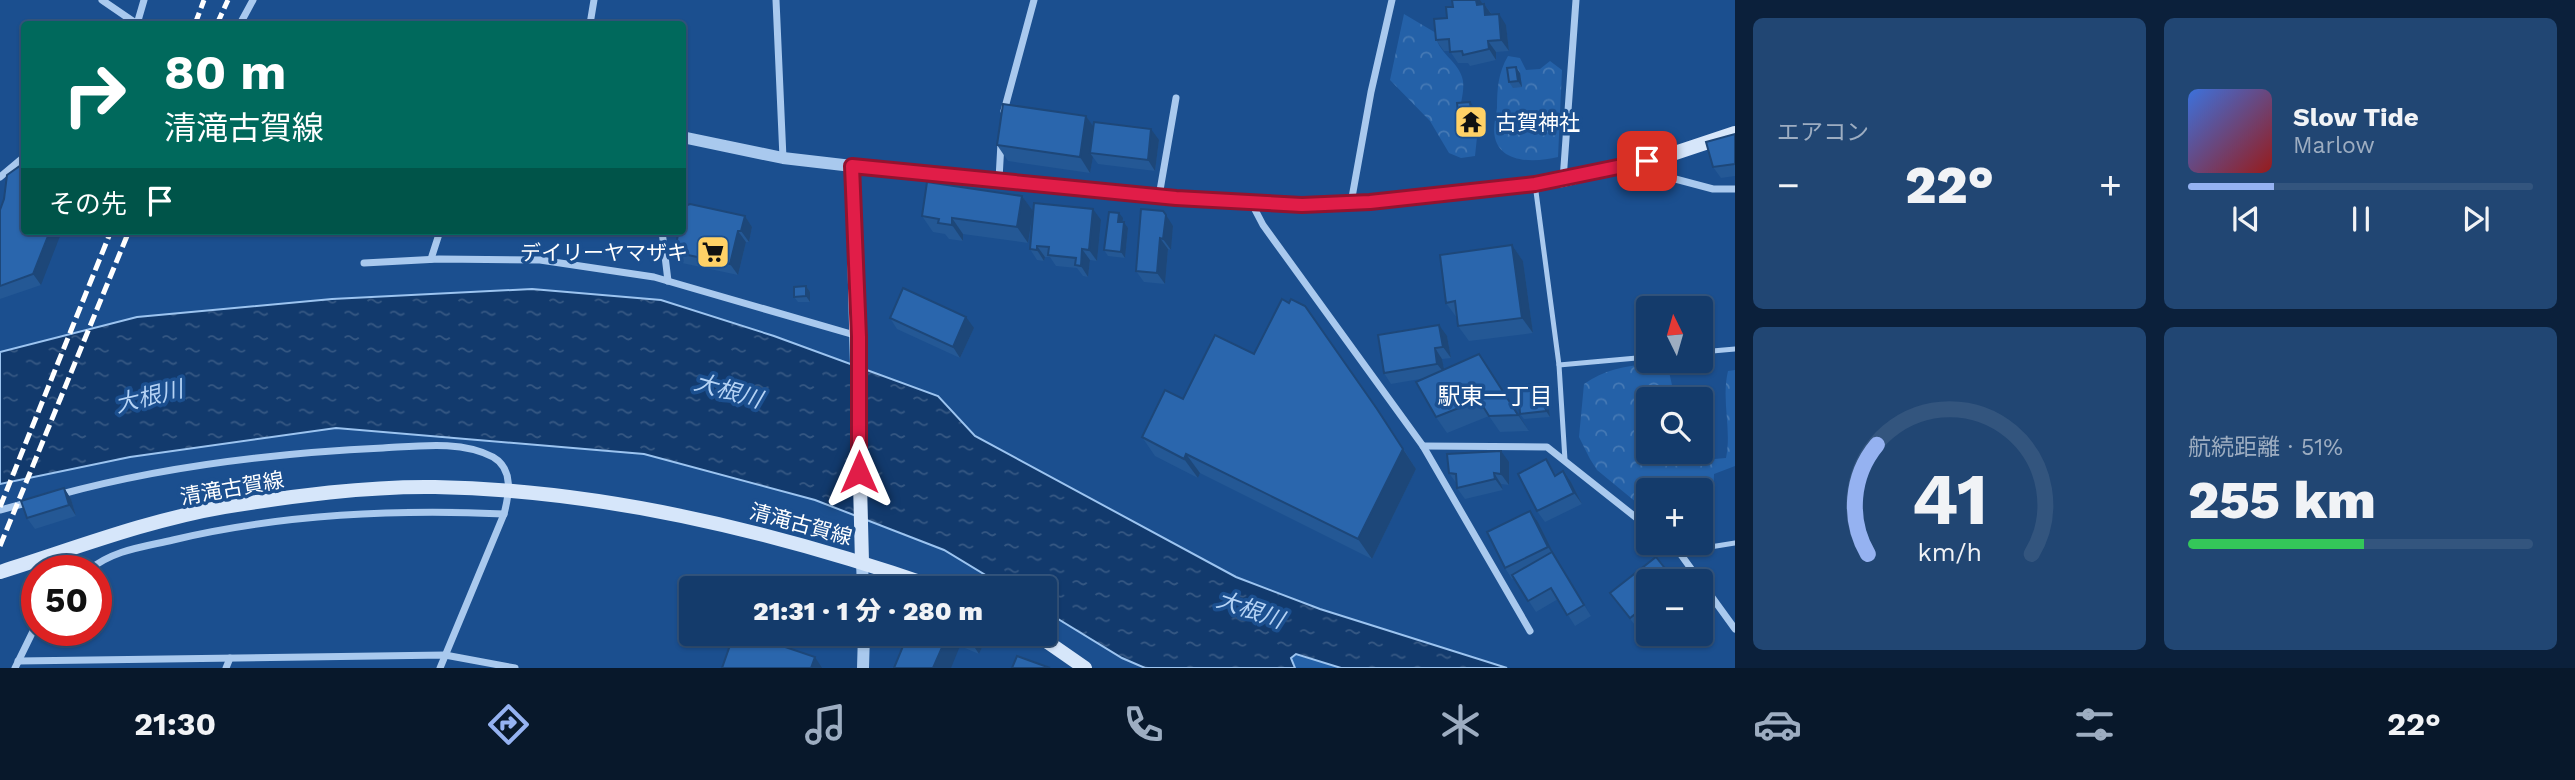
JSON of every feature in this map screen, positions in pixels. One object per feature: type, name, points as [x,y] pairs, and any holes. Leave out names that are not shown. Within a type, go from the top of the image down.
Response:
[{"type":"main road","points":[[852,166],[1252,204],[1351,203],[1563,180],[1628,166],[1735,133]]},
{"type":"main road","name":"清滝古賀線","points":[[0,572],[126,532],[222,508],[312,495],[433,487],[510,492],[624,506],[770,535],[862,562],[859,337],[852,166]]},
{"type":"main road","points":[[862,562],[903,576]]},
{"type":"main road","points":[[1053,646],[1085,668]]},
{"type":"street","points":[[102,0],[133,21]]},
{"type":"street","points":[[138,21],[144,0]]},
{"type":"street","points":[[242,21],[253,0]]},
{"type":"street","points":[[590,21],[594,0]]},
{"type":"street","points":[[776,0],[783,158]]},
{"type":"street","points":[[1003,116],[1034,0]]},
{"type":"street","points":[[1351,203],[1392,0]]},
{"type":"street","points":[[1563,180],[1576,0]]},
{"type":"street","points":[[1159,196],[1175,98]]},
{"type":"street","points":[[999,179],[1002,128]]},
{"type":"street","points":[[686,139],[783,158],[852,166]]},
{"type":"street","points":[[0,177],[21,160]]},
{"type":"street","points":[[1628,166],[1713,189],[1735,189]]},
{"type":"street","points":[[1252,204],[1263,225],[1423,446],[1530,631]]},
{"type":"street","points":[[431,259],[439,235]]},
{"type":"street","points":[[662,235],[668,281]]},
{"type":"street","points":[[364,263],[431,259],[540,260],[668,281],[859,337]]},
{"type":"street","points":[[54,496],[204,464],[332,450],[423,446],[469,448],[495,458],[505,468],[510,492],[504,514],[440,668]]},
{"type":"street","points":[[1423,446],[1546,447],[1636,517]]},
{"type":"street","points":[[0,510],[40,499]]},
{"type":"street","points":[[112,556],[263,521],[346,513],[504,514]]},
{"type":"street","points":[[862,562],[863,576]]},
{"type":"street","points":[[1713,599],[1735,629]]},
{"type":"street","points":[[26,646],[17,664],[445,655],[515,668]]},
{"type":"street","points":[[863,668],[864,646]]},
{"type":"street","points":[[226,668],[230,658]]},
{"type":"lane","points":[[1535,184],[1559,365],[1565,460]]},
{"type":"lane","points":[[1713,351],[1735,349]]},
{"type":"lane","points":[[1559,365],[1636,358]]},
{"type":"lane","points":[[1713,547],[1735,543]]},
{"type":"green space","points":[[1404,14],[1436,33],[1439,46],[1461,74],[1461,124],[1463,131],[1477,137],[1475,156],[1461,158],[1449,153],[1430,121],[1390,80]]},
{"type":"green space","points":[[1508,56],[1520,58],[1526,70],[1540,69],[1550,61],[1562,70],[1558,157],[1538,160],[1517,158],[1508,155],[1496,141],[1494,127],[1498,88]]},
{"type":"green space","points":[[1636,365],[1636,373],[1669,373],[1672,387],[1636,387],[1636,464],[1713,464],[1713,459],[1726,458],[1726,382],[1728,371],[1735,370],[1735,466],[1714,474],[1713,504],[1713,478],[1636,478],[1636,502],[1597,470],[1590,459],[1579,437],[1584,384],[1599,375]]},
{"type":"green space","points":[[1296,654],[1341,668],[1295,668],[1291,658]]},
{"type":"water","name":"大根川","points":[[532,289],[661,300],[774,336],[938,396],[975,436],[1236,577],[1320,609],[1507,668],[1341,668],[1296,654],[1291,658],[1295,668],[1145,668],[1122,658],[1057,618],[1057,576],[987,576],[944,550],[815,500],[644,454],[336,428],[130,457],[0,484],[0,352],[137,317],[332,299]]},
{"type":"building","points":[[1452,0],[1476,0],[1477,5],[1484,4],[1485,15],[1499,14],[1501,40],[1488,41],[1489,49],[1463,55],[1462,51],[1450,52],[1449,39],[1436,40],[1434,19],[1447,18],[1446,7],[1453,7]]},
{"type":"building","points":[[1516,67],[1518,81],[1509,82],[1507,68]]},
{"type":"building","points":[[1470,102],[1472,120],[1459,121],[1457,103]]},
{"type":"building","points":[[1003,104],[1086,116],[1080,157],[997,145]]},
{"type":"building","points":[[1094,122],[1151,129],[1148,160],[1090,153]]},
{"type":"building","points":[[1735,134],[1735,164],[1713,167],[1706,142]]},
{"type":"building","points":[[21,165],[21,235],[48,235],[33,274],[0,286],[0,210],[7,175]]},
{"type":"building","points":[[927,182],[1022,196],[1017,227],[952,218],[952,225],[938,223],[939,219],[922,216]]},
{"type":"building","points":[[1034,203],[1093,209],[1089,250],[1082,249],[1081,266],[1075,265],[1076,258],[1048,255],[1049,247],[1037,246],[1037,250],[1030,249]]},
{"type":"building","name":"デイリーヤマザキ","points":[[690,204],[745,216],[741,231],[738,231],[730,264],[674,252],[678,235],[686,235],[686,206]]},
{"type":"building","points":[[1141,209],[1163,211],[1166,215],[1163,239],[1160,238],[1157,273],[1136,271]]},
{"type":"building","points":[[1109,212],[1119,213],[1118,222],[1124,222],[1121,252],[1104,250]]},
{"type":"building","points":[[1512,245],[1522,318],[1458,326],[1455,301],[1446,303],[1440,255]]},
{"type":"building","points":[[806,286],[806,296],[794,297],[794,287]]},
{"type":"building","points":[[903,288],[966,317],[953,347],[890,318]]},
{"type":"building","points":[[1282,299],[1289,303],[1291,299],[1305,306],[1403,449],[1358,539],[1186,454],[1184,459],[1142,437],[1165,390],[1183,399],[1215,335],[1254,354]]},
{"type":"building","points":[[1439,325],[1443,347],[1435,348],[1437,364],[1384,373],[1378,335]]},
{"type":"building","points":[[1479,354],[1518,415],[1489,416],[1479,400],[1436,417],[1416,382]]},
{"type":"building","points":[[1543,383],[1546,411],[1520,414],[1518,386]]},
{"type":"building","points":[[1501,451],[1501,474],[1494,473],[1495,479],[1457,488],[1456,474],[1449,473],[1447,454]]},
{"type":"building","points":[[1546,459],[1555,476],[1563,471],[1574,493],[1537,511],[1518,474]]},
{"type":"building","points":[[64,488],[69,505],[27,518],[21,501]]},
{"type":"building","points":[[1530,511],[1548,547],[1505,568],[1487,532]]},
{"type":"building","points":[[1552,552],[1584,605],[1567,615],[1551,588],[1528,601],[1512,575]]},
{"type":"building","points":[[1656,557],[1666,569],[1641,569]]},
{"type":"building","points":[[1636,573],[1636,613],[1630,618],[1610,593]]},
{"type":"building","points":[[730,646],[782,646],[815,657],[811,668],[722,668]]},
{"type":"building","points":[[903,646],[943,646],[933,668],[894,668]]},
{"type":"building","points":[[1017,656],[1050,668],[1012,668]]},
{"type":"railway","points":[[196,21],[204,0]]},
{"type":"railway","points":[[218,21],[228,0]]},
{"type":"railway","points":[[0,507],[109,235]]},
{"type":"railway","points":[[0,546],[127,235]]},
{"type":"place","name":"古賀神社","points":[[1471,122]]},
{"type":"place","name":"デイリーヤマザキ","points":[[713,252]]},
{"type":"district","name":"駅東一丁目","points":[[1495,396]]},
{"type":"route","points":[[859,472],[859,337],[852,166],[1176,198],[1302,205],[1370,202],[1535,184],[1647,161]]}]
